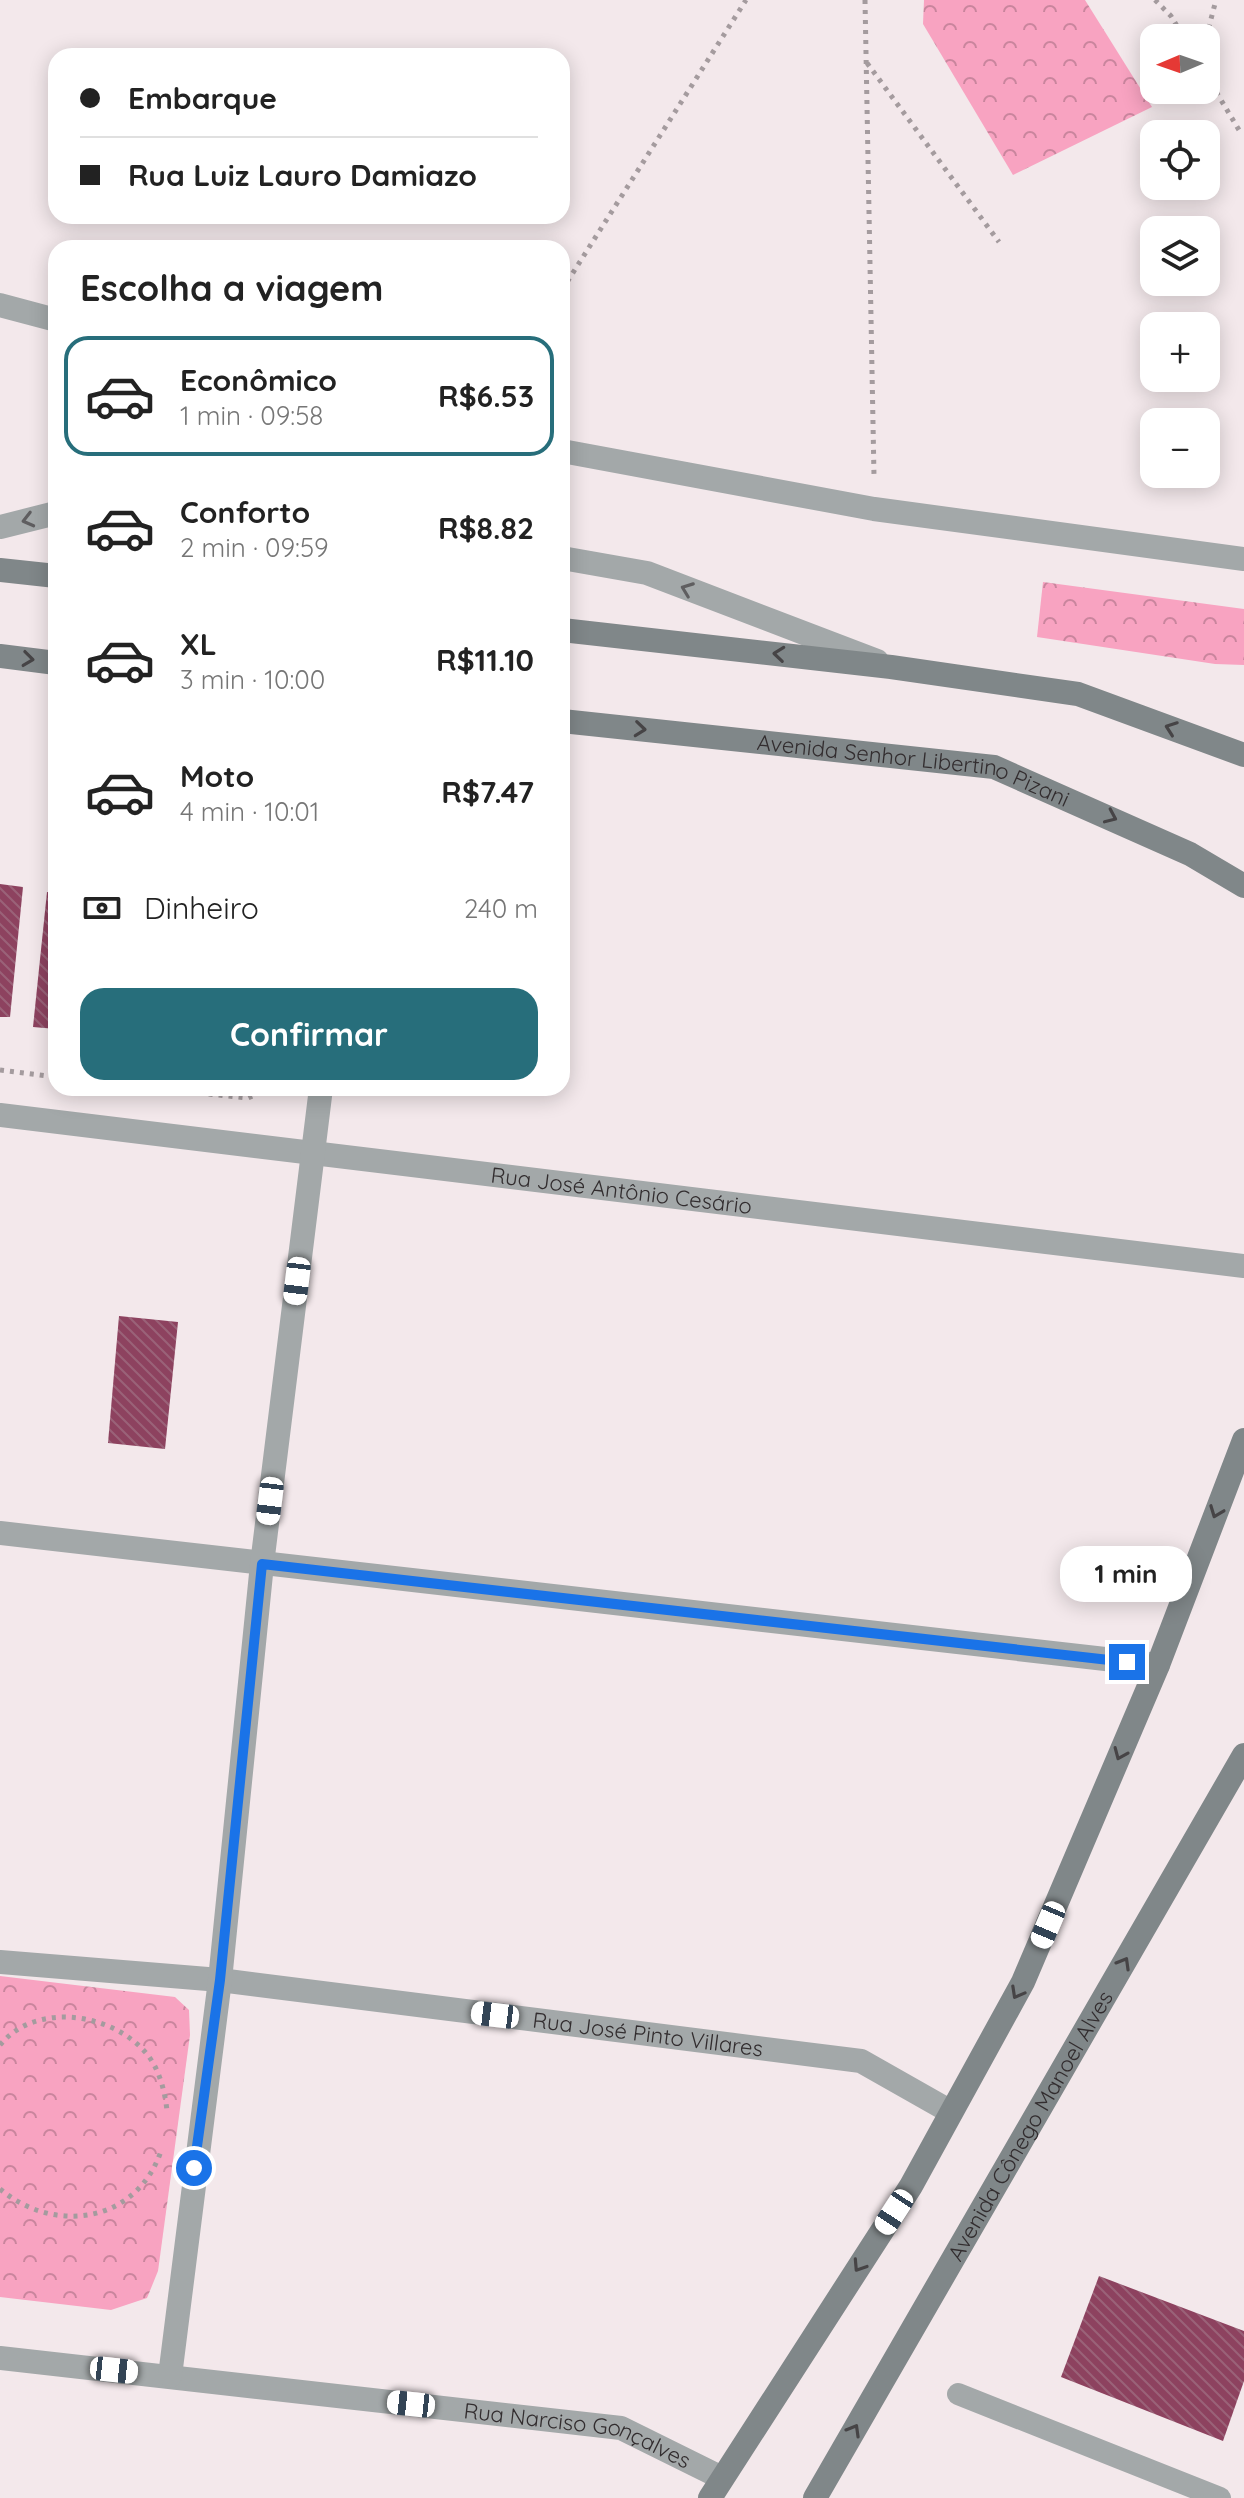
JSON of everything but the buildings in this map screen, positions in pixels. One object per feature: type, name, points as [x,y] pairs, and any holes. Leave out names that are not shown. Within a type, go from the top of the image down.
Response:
[{"type":"street","points":[[0,305],[48,318]]},
{"type":"street","points":[[570,452],[874,509],[1244,559]]},
{"type":"street","points":[[0,527],[48,515]]},
{"type":"street","points":[[570,559],[647,573],[891,667]]},
{"type":"street","points":[[0,570],[48,575]]},
{"type":"street","points":[[570,631],[891,667],[1078,694],[1244,755]]},
{"type":"street","points":[[0,656],[48,662]]},
{"type":"street","name":"Avenida Senhor Libertino Pizani","points":[[570,722],[994,767],[1190,854],[1244,886]]},
{"type":"street","points":[[170,2376],[220,1980],[262,1564],[320,1096]]},
{"type":"street","name":"Rua José Antônio Cesário","points":[[0,1115],[313,1156],[1244,1266]]},
{"type":"street","points":[[716,2488],[911,2186],[1023,1982],[1158,1665],[1244,1440]]},
{"type":"street","points":[[0,1533],[1158,1665]]},
{"type":"street","name":"Avenida Cônego Manoel Alves","points":[[815,2498],[1244,1755]]},
{"type":"street","name":"Rua José Pinto Villares","points":[[0,1962],[220,1980],[861,2061],[951,2112]]},
{"type":"street","name":"Rua Narciso Gonçalves","points":[[0,2358],[621,2428],[716,2488]]},
{"type":"lane","points":[[958,2394],[1220,2498]]},
{"type":"path","points":[[570,277],[746,0]]},
{"type":"path","points":[[865,0],[874,509]]},
{"type":"path","points":[[1155,0],[1176,24]]},
{"type":"path","points":[[1210,24],[1216,0]]},
{"type":"path","points":[[866,61],[999,242]]},
{"type":"path","points":[[1220,98],[1242,135]]},
{"type":"path","points":[[0,1070],[48,1076]]},
{"type":"path","points":[[228,1096],[252,1096]]},
{"type":"path","points":[[0,2045],[40,2020],[79,2016],[116,2028],[147,2053],[165,2088],[167,2114]]},
{"type":"path","points":[[0,2189],[21,2206],[58,2218],[97,2214],[132,2196],[157,2165],[165,2140]]},
{"type":"green space","points":[[924,0],[1085,0],[1140,88],[1140,104],[1150,104],[1152,107],[1013,175],[923,24]]},
{"type":"green space","points":[[1043,582],[1244,609],[1244,665],[1215,664],[1037,637]]},
{"type":"green space","points":[[0,1976],[175,1997],[189,2010],[190,2035],[158,2271],[147,2298],[111,2310],[0,2297]]},
{"type":"route","points":[[194,2168],[220,1980],[262,1564],[1127,1662]]}]
